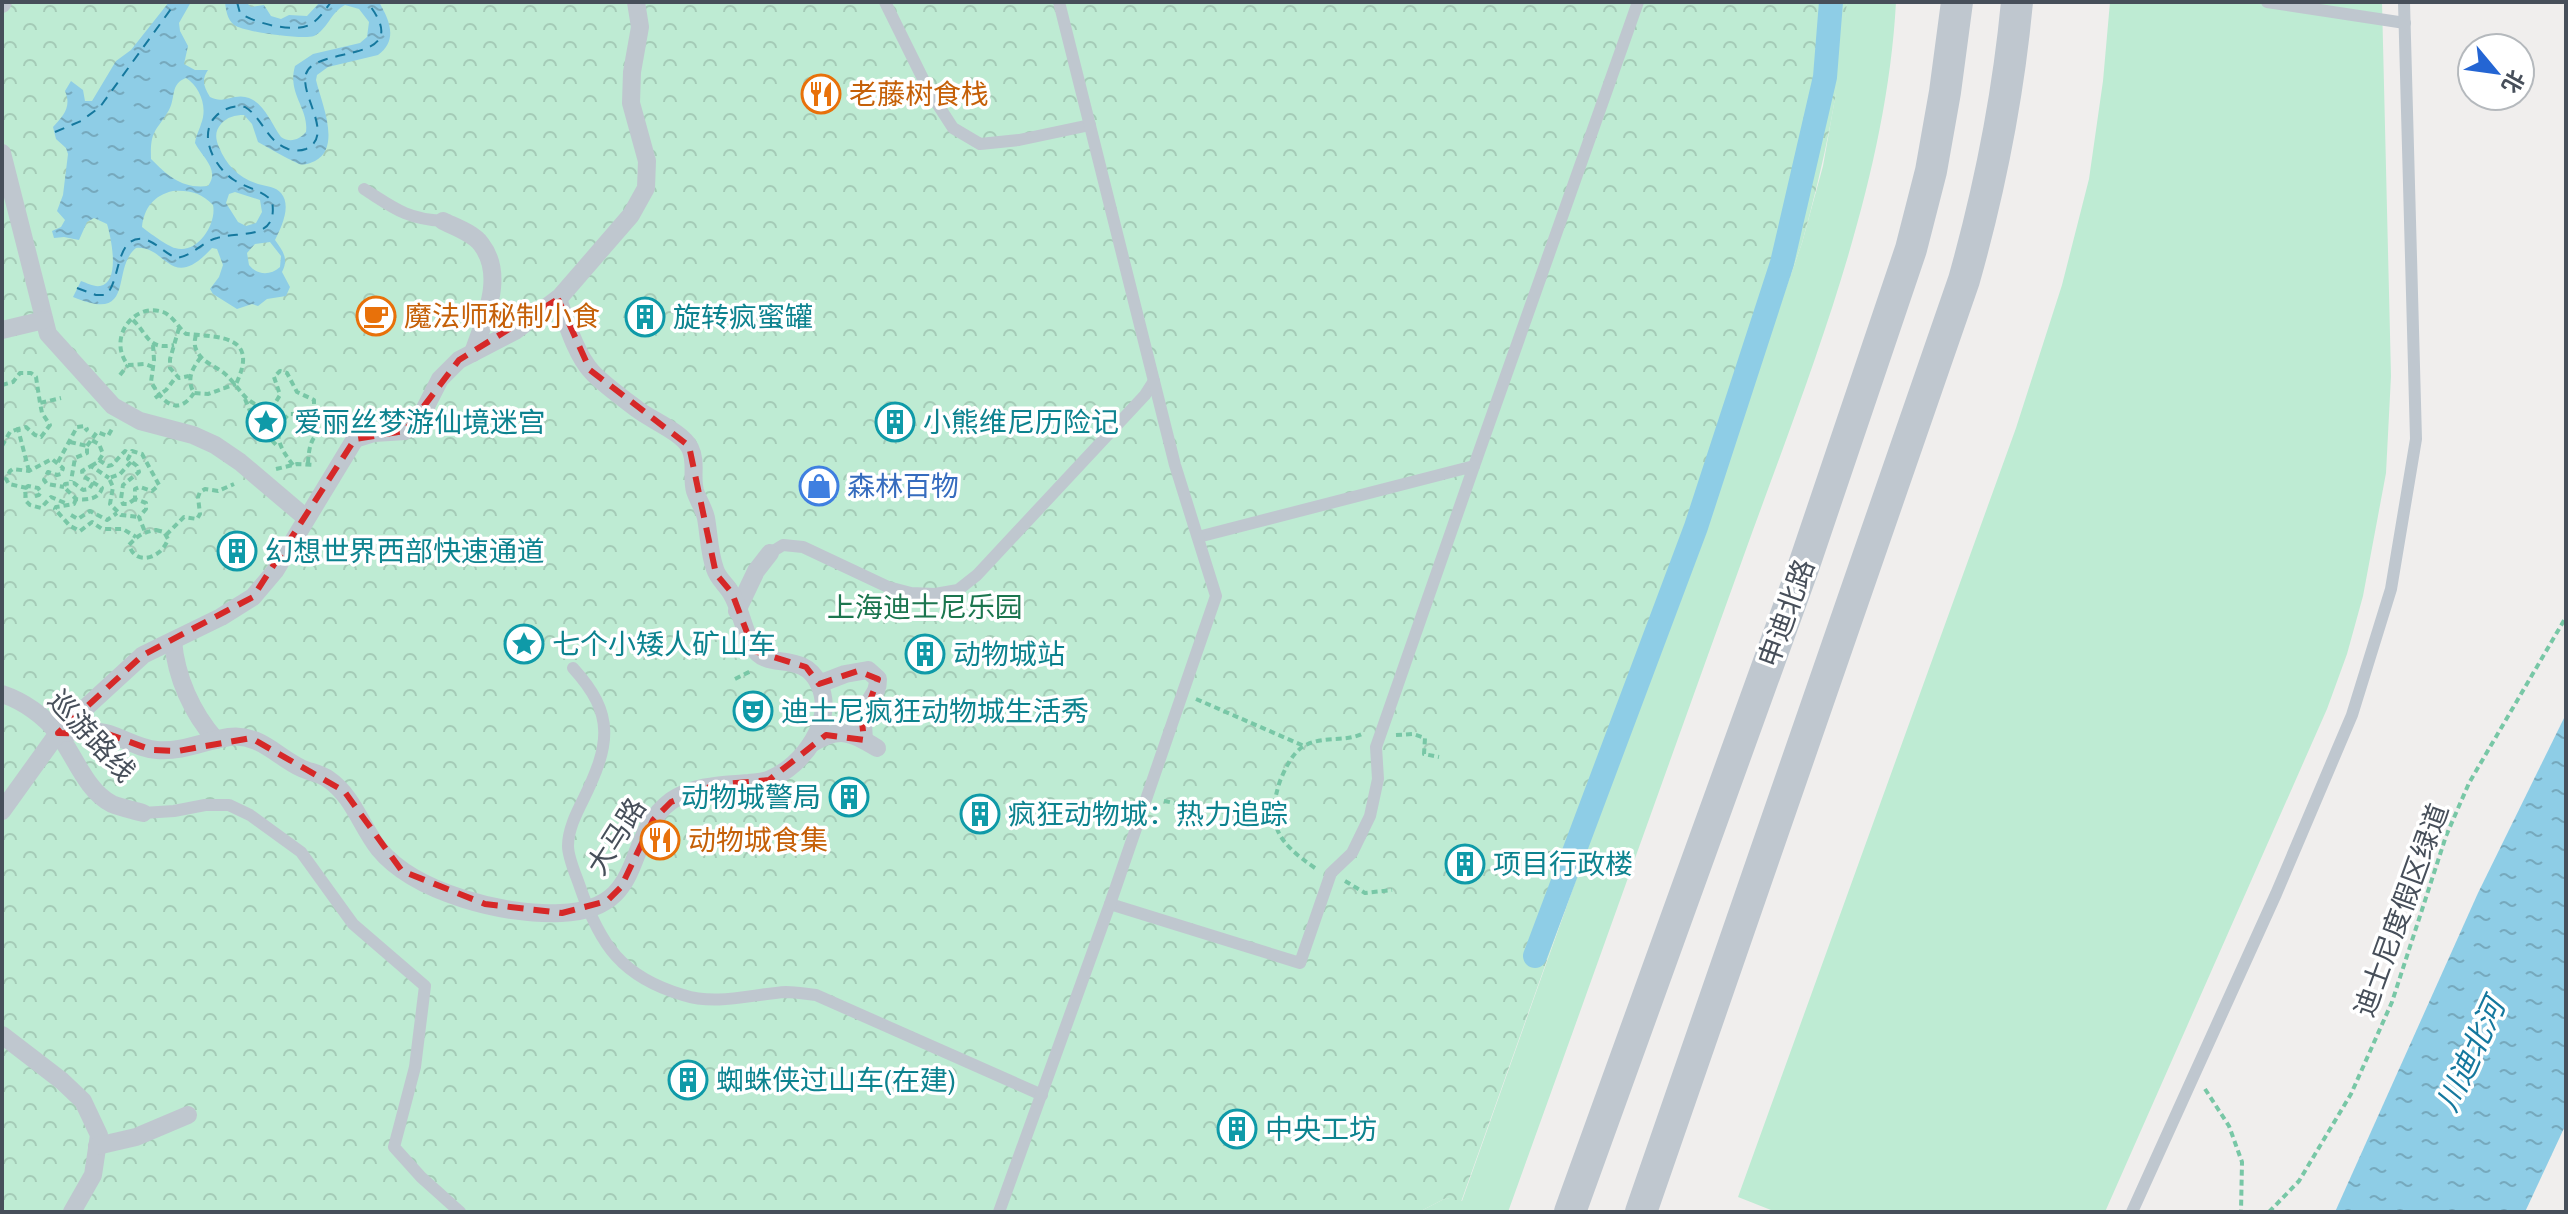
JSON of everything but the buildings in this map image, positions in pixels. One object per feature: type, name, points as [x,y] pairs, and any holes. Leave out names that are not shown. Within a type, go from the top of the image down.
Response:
[{"type":"street","points":[[2,811],[58,733],[143,655],[221,617],[253,597],[275,571],[355,439],[374,433],[405,431],[420,418],[440,379],[459,360],[515,331],[558,299],[631,215],[646,188],[647,161],[631,103],[632,72],[640,27],[636,2]]},
{"type":"street","name":"申迪北路","points":[[1570,1212],[1803,568],[1911,249],[1931,171],[1957,2]]},
{"type":"street","points":[[1641,1212],[1964,280],[1997,149],[2017,2]]},
{"type":"street","points":[[2,153],[48,334],[61,350],[113,406],[140,421],[193,435],[215,445],[306,518]]},
{"type":"street","points":[[443,221],[481,243],[492,269],[492,292],[473,353]]},
{"type":"street","points":[[558,299],[570,333],[590,370],[689,446],[695,467],[694,487],[705,513],[716,574],[732,593],[754,651],[765,658],[806,667],[819,684],[868,670],[878,679],[878,690],[862,722],[871,744],[840,732],[826,735],[811,744]]},
{"type":"street","points":[[2,330],[44,320]]},
{"type":"street","points":[[737,611],[756,571],[770,553]]},
{"type":"street","points":[[173,641],[175,662],[190,700],[202,724],[216,740]]},
{"type":"street","name":"大马路","points":[[588,909],[607,901],[621,887],[653,820],[671,802],[691,791],[715,785],[769,780],[794,765],[811,744],[820,724],[823,703],[819,684]]},
{"type":"street","name":"巡游路线","points":[[2,694],[37,713],[58,733],[76,764],[110,803],[143,813]]},
{"type":"street","points":[[58,733],[84,731],[108,734],[152,750],[178,751],[231,737],[251,738],[299,767],[325,777],[344,791],[379,849],[402,871],[445,892],[485,904],[532,912],[562,913],[588,909]]},
{"type":"street","points":[[2,1035],[83,1101],[99,1135],[93,1175],[72,1212]]},
{"type":"street","points":[[97,1146],[136,1137],[188,1115]]},
{"type":"lane","points":[[885,2],[929,91],[953,128],[980,144],[1019,140],[1090,125]]},
{"type":"lane","points":[[999,1212],[1216,596],[1175,465],[1059,2]]},
{"type":"lane","points":[[1110,904],[1300,963],[1331,873],[1352,853],[1370,816],[1378,779],[1376,747],[1638,2]]},
{"type":"lane","points":[[2267,2],[2405,23]]},
{"type":"lane","points":[[2132,1212],[2276,894],[2352,715],[2391,589],[2416,439],[2404,2]]},
{"type":"lane","points":[[364,189],[402,214],[443,221]]},
{"type":"lane","points":[[770,553],[783,545],[803,547],[888,587],[911,593],[935,594],[958,590],[977,575],[1145,395],[1154,381]]},
{"type":"lane","points":[[1198,537],[1474,466]]},
{"type":"lane","points":[[573,668],[593,692],[605,718],[600,763],[573,821],[567,847],[588,909],[617,960],[657,986],[686,997],[722,1000],[788,992],[816,995],[1042,1095]]},
{"type":"lane","points":[[143,813],[229,805],[250,815],[301,852],[353,924],[425,986],[415,1067],[394,1147],[421,1177],[460,1212]]},
{"type":"path","points":[[128,365],[119,348],[120,337],[132,319],[144,312],[162,312],[186,334],[214,335],[238,345],[244,354],[244,362],[236,384]]},
{"type":"path","points":[[132,319],[153,345],[174,345]]},
{"type":"path","points":[[176,377],[170,368],[179,328]]},
{"type":"path","points":[[196,335],[194,343],[201,357],[236,384],[254,421],[293,465]]},
{"type":"path","points":[[153,345],[151,382],[157,396],[171,405],[180,406],[194,393]]},
{"type":"path","points":[[194,393],[189,376],[201,357]]},
{"type":"path","points":[[120,375],[128,365],[153,367]]},
{"type":"path","points":[[244,398],[263,407],[274,405],[280,395],[274,377],[280,371],[287,373],[297,392],[314,400],[314,410],[305,414],[293,413],[284,419],[278,438],[280,448]]},
{"type":"path","points":[[2,385],[13,382],[20,373],[31,373],[36,377],[42,413],[50,425],[41,437],[26,427],[10,432],[2,446]]},
{"type":"path","points":[[157,396],[176,377],[189,376]]},
{"type":"path","points":[[194,393],[208,394],[236,384]]},
{"type":"path","points":[[40,403],[61,398]]},
{"type":"path","points":[[71,482],[75,458],[87,453],[87,446],[97,432],[108,436],[122,411]]},
{"type":"path","points":[[58,462],[77,427],[85,426],[85,431]]},
{"type":"path","points":[[308,464],[309,446],[316,433],[326,426],[335,426],[355,439]]},
{"type":"path","points":[[18,429],[29,471]]},
{"type":"path","points":[[35,496],[41,492],[38,488],[9,484],[6,479],[13,469],[29,471],[52,459],[63,468],[61,474],[48,472],[44,480],[47,484],[64,487],[76,499],[94,498],[101,493],[102,488],[83,476],[82,471],[103,454],[102,448],[91,440]]},
{"type":"path","points":[[70,442],[87,446]]},
{"type":"path","points":[[99,460],[108,466],[125,451],[130,454]]},
{"type":"path","points":[[132,451],[142,454],[159,485],[152,491],[140,487],[135,489],[135,499],[123,504],[121,499],[123,485],[139,472],[128,459],[132,451]]},
{"type":"path","points":[[109,478],[120,474],[131,462]]},
{"type":"path","points":[[91,466],[109,478],[113,487],[110,504],[117,513],[139,517],[146,509],[146,503],[135,499]]},
{"type":"path","points":[[71,482],[83,490],[89,489],[93,483]]},
{"type":"path","points":[[64,487],[71,482]]},
{"type":"path","points":[[27,488],[25,498],[30,505],[41,508],[51,497],[67,505]]},
{"type":"path","points":[[76,499],[74,504],[55,509],[76,530],[84,529],[92,522],[102,529],[123,529],[136,537]]},
{"type":"path","points":[[71,515],[78,519],[90,511],[107,520],[117,513]]},
{"type":"path","points":[[139,517],[145,532]]},
{"type":"path","points":[[145,532],[164,532],[168,539],[165,547],[151,557],[139,558],[132,553],[129,545],[136,537],[145,532]]},
{"type":"path","name":"迪士尼度假区绿道","points":[[2269,1212],[2299,1181],[2351,1094],[2392,1002],[2446,836],[2469,783],[2566,617]]},
{"type":"path","points":[[1183,693],[1304,746]]},
{"type":"path","points":[[1392,890],[1365,893],[1331,873],[1318,870],[1289,846],[1278,833],[1272,815],[1284,771],[1304,746],[1328,738],[1355,738],[1365,733],[1380,737],[1413,734],[1425,738],[1424,754],[1439,757]]},
{"type":"path","points":[[2195,1073],[2229,1126],[2242,1162],[2241,1212]]},
{"type":"highlighted area","points":[[558,299],[590,370],[689,446],[716,574],[732,593],[754,651],[806,667],[819,684],[858,671],[878,679],[862,722],[864,740],[826,735],[769,780],[715,785],[671,802],[653,820],[621,887],[607,901],[562,913],[485,904],[402,871],[344,791],[251,738],[178,751],[152,750],[108,734],[58,733],[143,655],[253,597],[355,439],[405,431],[459,360]]},
{"type":"green space","name":"上海迪士尼乐园","points":[[2,2],[1847,2],[1841,63],[1830,124],[1802,243],[1461,1202],[1446,1198],[1419,1212],[2,1212]]},
{"type":"green space","points":[[1847,2],[1896,2],[1889,72],[1877,143],[1860,213],[1840,283],[1793,421],[1508,1212],[1419,1212],[1446,1198],[1462,1201],[1802,243],[1823,166]]},
{"type":"green space","points":[[2110,2],[2382,2],[2391,376],[2386,473],[2363,596],[2347,654],[2327,709],[2105,1212],[1776,1212],[1738,1197],[2016,428],[2062,285],[2089,179]]},
{"type":"water","points":[[169,2],[191,2],[179,23],[188,46],[184,64],[195,70],[208,70],[204,84],[210,97],[219,100],[235,97],[251,99],[263,109],[281,137],[294,140],[306,132],[294,85],[295,66],[313,54],[360,43],[367,37],[369,22],[359,9],[345,5],[314,36],[274,35],[234,25],[228,17],[225,2],[246,2],[251,7],[264,5],[271,16],[281,19],[289,15],[307,16],[320,2],[379,2],[390,30],[384,49],[378,55],[328,67],[317,75],[328,135],[323,154],[315,161],[299,164],[258,142],[252,124],[244,115],[226,120],[217,132],[222,154],[234,170],[251,181],[276,189],[284,198],[284,217],[275,240],[285,259],[282,272],[290,287],[286,296],[267,299],[258,306],[252,304],[237,309],[210,289],[223,265],[217,249],[212,248],[187,267],[178,267],[155,253],[136,248],[128,257],[114,299],[106,304],[93,304],[73,297],[81,281],[98,286],[106,283],[111,276],[112,248],[107,224],[94,218],[87,222],[79,240],[54,238],[52,231],[61,227],[65,220],[57,211],[63,195],[68,154],[56,139],[53,127],[65,111],[65,91],[71,81],[83,90],[85,101],[92,101],[116,61],[131,50]],"holes":[[[186,78],[191,82],[203,104],[203,118],[195,143],[211,169],[208,186],[176,180],[151,159],[153,137],[169,110],[175,87]],[[173,191],[190,192],[213,205],[209,229],[191,247],[172,247],[142,227],[151,203]],[[235,192],[260,200],[262,212],[256,223],[246,226],[238,222],[226,203],[229,194]],[[270,242],[281,256],[280,267],[268,273],[252,268],[247,253],[255,244]]]},
{"type":"water","name":"川迪北河","points":[[2566,714],[2566,1124],[2525,1212],[2335,1212],[2478,893]]},
{"type":"waterway","points":[[1535,956],[1696,527],[1782,263],[1825,77],[1831,2]]},
{"type":"ferry route","points":[[55,132],[81,121],[100,107],[176,2]]},
{"type":"ferry route","points":[[237,2],[240,13],[246,17],[293,28],[312,23],[331,2]]},
{"type":"ferry route","points":[[77,288],[106,295],[123,252],[134,240],[147,240],[177,258],[212,240],[256,232],[270,223],[272,201],[234,180],[220,168],[208,141],[211,124],[226,109],[245,107],[275,141],[288,149],[306,149],[315,141],[318,132],[305,83],[306,73],[313,65],[377,42],[381,33],[379,20],[367,2]]},
{"type":"place","name":"老藤树食栈","points":[[821,94]]},
{"type":"place","name":"魔法师秘制小食","points":[[376,316]]},
{"type":"place","name":"旋转疯蜜罐","points":[[645,317]]},
{"type":"place","name":"爱丽丝梦游仙境迷宫","points":[[266,422]]},
{"type":"place","name":"小熊维尼历险记","points":[[895,422]]},
{"type":"place","name":"森林百物","points":[[819,486]]},
{"type":"place","name":"幻想世界西部快速通道","points":[[237,551]]},
{"type":"place","name":"七个小矮人矿山车","points":[[524,644]]},
{"type":"place","name":"动物城站","points":[[925,654]]},
{"type":"place","name":"迪士尼疯狂动物城生活秀","points":[[753,711]]},
{"type":"place","name":"动物城警局","points":[[849,797]]},
{"type":"place","name":"疯狂动物城：热力追踪","points":[[980,814]]},
{"type":"place","name":"动物城食集","points":[[660,840]]},
{"type":"place","name":"项目行政楼","points":[[1465,864]]},
{"type":"place","name":"蜘蛛侠过山车(在建)","points":[[688,1080]]},
{"type":"place","name":"中央工坊","points":[[1237,1129]]}]
